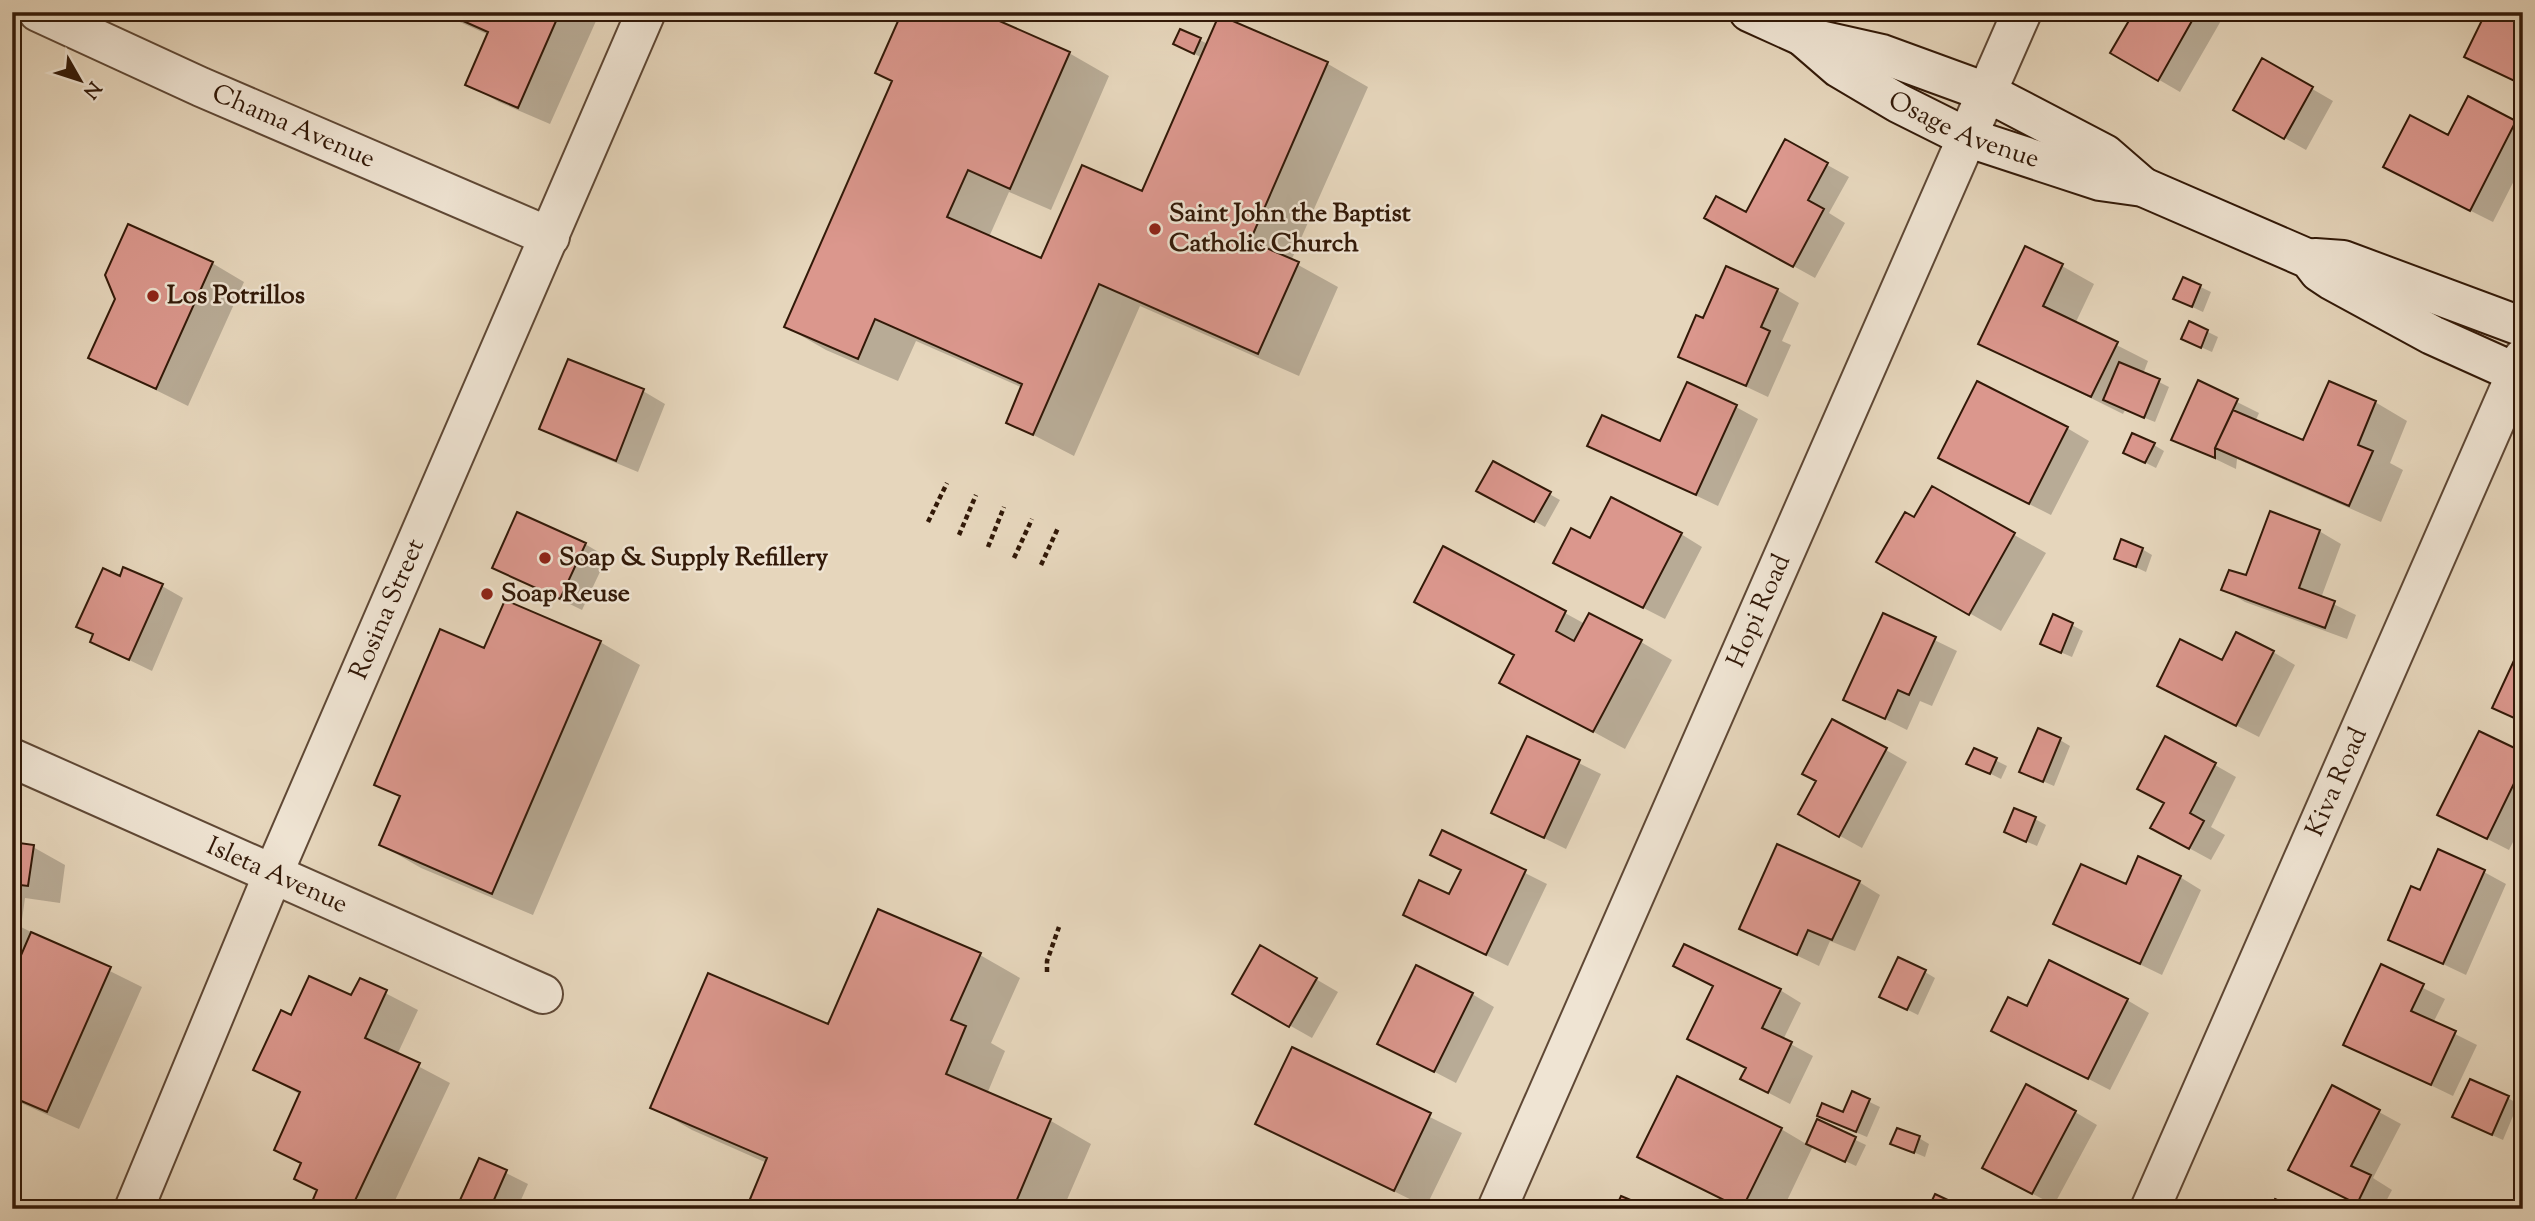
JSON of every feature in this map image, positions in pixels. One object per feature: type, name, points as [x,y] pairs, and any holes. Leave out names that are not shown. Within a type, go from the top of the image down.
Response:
[{"type":"street","name":"Chama Avenue","points":[[38,12],[201,87],[550,237]]},
{"type":"street","name":"Rosina Street","points":[[134,1209],[273,874],[646,12]]},
{"type":"street","name":"Osage Avenue","points":[[1749,12],[1802,36],[1882,54],[1986,92],[2105,154],[2143,187]]},
{"type":"street","name":"Hopi Road","points":[[1497,1209],[2022,12]]},
{"type":"street","name":"Osage Avenue","points":[[1802,36],[1839,68],[1898,103],[1966,137],[2100,181],[2143,187],[2309,259],[2319,272],[2331,280],[2432,335],[2521,369]]},
{"type":"street","name":"Osage Avenue","points":[[2309,259],[2325,256],[2343,260],[2523,327]]},
{"type":"street","name":"Kiva Road","points":[[2150,1209],[2521,369]]},
{"type":"street","name":"Isleta Avenue","points":[[12,758],[543,994]]},
{"type":"path","points":[[928,522],[947,483]]},
{"type":"path","points":[[959,535],[976,495]]},
{"type":"path","points":[[988,547],[1004,507]]},
{"type":"path","points":[[1014,558],[1032,519]]},
{"type":"path","points":[[1041,565],[1058,528]]},
{"type":"path","points":[[1047,972],[1047,961],[1059,927]]},
{"type":"building","points":[[443,12],[560,12],[518,108],[465,85],[488,32]]},
{"type":"building","name":"Saint John the Baptist Catholic Church","points":[[902,12],[979,12],[1070,52],[1010,189],[968,170],[947,217],[1041,258],[1082,165],[1142,191],[1219,15],[1328,62],[1250,241],[1299,262],[1258,354],[1099,284],[1033,435],[1006,423],[1022,384],[875,319],[858,359],[784,327],[892,81],[875,73]]},
{"type":"building","points":[[2134,12],[2197,12],[2158,81],[2110,53]]},
{"type":"building","points":[[2486,12],[2523,12],[2523,85],[2464,57]]},
{"type":"building","points":[[1180,29],[1201,38],[1194,54],[1173,44]]},
{"type":"building","points":[[2262,58],[2313,87],[2284,139],[2233,110]]},
{"type":"building","points":[[2468,96],[2516,121],[2470,211],[2383,167],[2410,115],[2448,135]]},
{"type":"building","points":[[1785,139],[1828,163],[1808,200],[1824,209],[1793,267],[1704,218],[1716,196],[1746,212]]},
{"type":"building","points":[[128,224],[213,262],[156,389],[88,358],[115,299],[105,275]]},
{"type":"building","points":[[2025,246],[2063,264],[2043,306],[2118,342],[2091,397],[1978,344]]},
{"type":"building","points":[[1726,266],[1778,289],[1761,327],[1770,331],[1746,386],[1678,357],[1696,315],[1703,318]]},
{"type":"building","points":[[2183,277],[2201,285],[2192,307],[2173,299]]},
{"type":"building","points":[[2189,321],[2208,330],[2201,348],[2181,339]]},
{"type":"building","points":[[568,359],[644,389],[616,461],[539,429]]},
{"type":"building","points":[[2119,362],[2160,379],[2144,418],[2103,400]]},
{"type":"building","points":[[2198,380],[2238,399],[2215,448],[2215,458],[2171,440]]},
{"type":"building","points":[[1977,381],[2068,427],[2029,504],[1938,458]]},
{"type":"building","points":[[2329,381],[2376,401],[2358,445],[2373,451],[2349,506],[2215,448],[2233,410],[2303,440]]},
{"type":"building","points":[[1687,382],[1737,405],[1696,495],[1587,446],[1602,415],[1660,441]]},
{"type":"building","points":[[2132,433],[2155,443],[2145,463],[2123,453]]},
{"type":"building","points":[[1493,461],[1551,492],[1534,522],[1476,491]]},
{"type":"building","points":[[1932,486],[2015,533],[1969,615],[1876,562],[1905,512],[1914,517]]},
{"type":"building","points":[[1611,497],[1682,533],[1643,608],[1553,563],[1571,528],[1590,538]]},
{"type":"building","points":[[2270,511],[2320,530],[2299,588],[2335,601],[2325,628],[2221,590],[2229,570],[2246,575]]},
{"type":"building","points":[[517,512],[586,543],[560,599],[492,568]]},
{"type":"building","points":[[2121,539],[2143,548],[2136,567],[2114,559]]},
{"type":"building","points":[[1443,546],[1566,611],[1556,631],[1574,641],[1589,613],[1642,640],[1593,732],[1499,683],[1514,655],[1414,602]]},
{"type":"building","points":[[123,567],[163,584],[129,660],[90,642],[93,634],[76,627],[103,568],[120,576]]},
{"type":"building","points":[[505,600],[601,641],[492,894],[379,845],[400,796],[374,785],[440,629],[484,648]]},
{"type":"building","points":[[1883,613],[1936,637],[1909,695],[1898,690],[1885,719],[1843,700]]},
{"type":"building","points":[[2053,614],[2073,623],[2061,653],[2040,644]]},
{"type":"building","points":[[2236,632],[2274,651],[2236,726],[2157,686],[2180,639],[2222,660]]},
{"type":"building","points":[[2523,641],[2523,722],[2492,708]]},
{"type":"building","points":[[1832,719],[1887,748],[1839,837],[1798,814],[1816,781],[1802,774]]},
{"type":"building","points":[[2038,728],[2061,738],[2043,782],[2019,772]]},
{"type":"building","points":[[2479,731],[2523,752],[2523,765],[2487,839],[2437,815]]},
{"type":"building","points":[[1527,736],[1580,760],[1544,838],[1491,813]]},
{"type":"building","points":[[2165,736],[2216,763],[2190,813],[2204,821],[2189,849],[2150,828],[2164,803],[2137,789]]},
{"type":"building","points":[[1974,748],[1997,758],[1990,774],[1966,764]]},
{"type":"building","points":[[2014,808],[2036,817],[2026,842],[2004,832]]},
{"type":"building","points":[[1442,830],[1526,870],[1486,955],[1403,915],[1419,880],[1449,894],[1461,870],[1430,855]]},
{"type":"building","points":[[12,842],[34,845],[28,886],[12,884]]},
{"type":"building","points":[[1777,844],[1860,881],[1832,940],[1808,930],[1797,955],[1739,929]]},
{"type":"building","points":[[2438,849],[2485,870],[2443,964],[2388,940],[2411,886],[2420,890]]},
{"type":"building","points":[[2138,856],[2181,876],[2140,964],[2053,924],[2081,864],[2126,884]]},
{"type":"building","points":[[878,909],[981,953],[951,1020],[966,1026],[946,1074],[1051,1119],[1013,1209],[759,1209],[748,1204],[767,1158],[650,1108],[708,973],[828,1024]]},
{"type":"building","points":[[31,932],[111,967],[47,1112],[12,1097],[12,976]]},
{"type":"building","points":[[1684,944],[1781,989],[1762,1028],[1792,1042],[1768,1093],[1740,1079],[1746,1068],[1687,1039],[1713,986],[1673,966]]},
{"type":"building","points":[[1260,945],[1317,978],[1289,1027],[1232,994]]},
{"type":"building","points":[[1898,957],[1926,970],[1907,1010],[1879,997]]},
{"type":"building","points":[[2049,960],[2128,999],[2088,1079],[1991,1031],[2008,997],[2027,1006]]},
{"type":"building","points":[[2381,964],[2424,984],[2411,1011],[2456,1031],[2431,1085],[2343,1045]]},
{"type":"building","points":[[1416,965],[1473,993],[1434,1072],[1377,1044]]},
{"type":"building","points":[[309,976],[351,995],[360,978],[387,990],[365,1038],[420,1063],[351,1209],[309,1209],[317,1190],[294,1179],[301,1163],[274,1150],[300,1092],[253,1070],[281,1010],[291,1015]]},
{"type":"building","points":[[1292,1047],[1431,1113],[1394,1191],[1255,1124]]},
{"type":"building","points":[[1677,1076],[1782,1128],[1742,1209],[1637,1157]]},
{"type":"building","points":[[2470,1079],[2509,1096],[2492,1135],[2452,1117]]},
{"type":"building","points":[[2026,1084],[2076,1111],[2032,1194],[1982,1168]]},
{"type":"building","points":[[2332,1085],[2380,1110],[2351,1166],[2371,1175],[2357,1204],[2288,1170]]},
{"type":"building","points":[[1852,1091],[1870,1099],[1856,1132],[1817,1116],[1822,1103],[1843,1112]]},
{"type":"building","points":[[1817,1119],[1856,1137],[1845,1162],[1806,1144]]},
{"type":"building","points":[[1897,1128],[1920,1136],[1914,1153],[1890,1144]]},
{"type":"building","points":[[479,1158],[507,1170],[490,1209],[456,1209]]},
{"type":"building","points":[[1935,1194],[1967,1209],[1928,1209]]},
{"type":"building","points":[[1621,1196],[1652,1209],[1615,1209]]},
{"type":"building","points":[[2275,1199],[2296,1209],[2270,1209]]},
{"type":"place","name":"Saint John the Baptist Catholic Church","points":[[1155,229]]},
{"type":"place","name":"Los Potrillos","points":[[153,296]]},
{"type":"place","name":"Soap & Supply Refillery","points":[[545,558]]},
{"type":"place","name":"Soap Reuse","points":[[487,594]]}]
